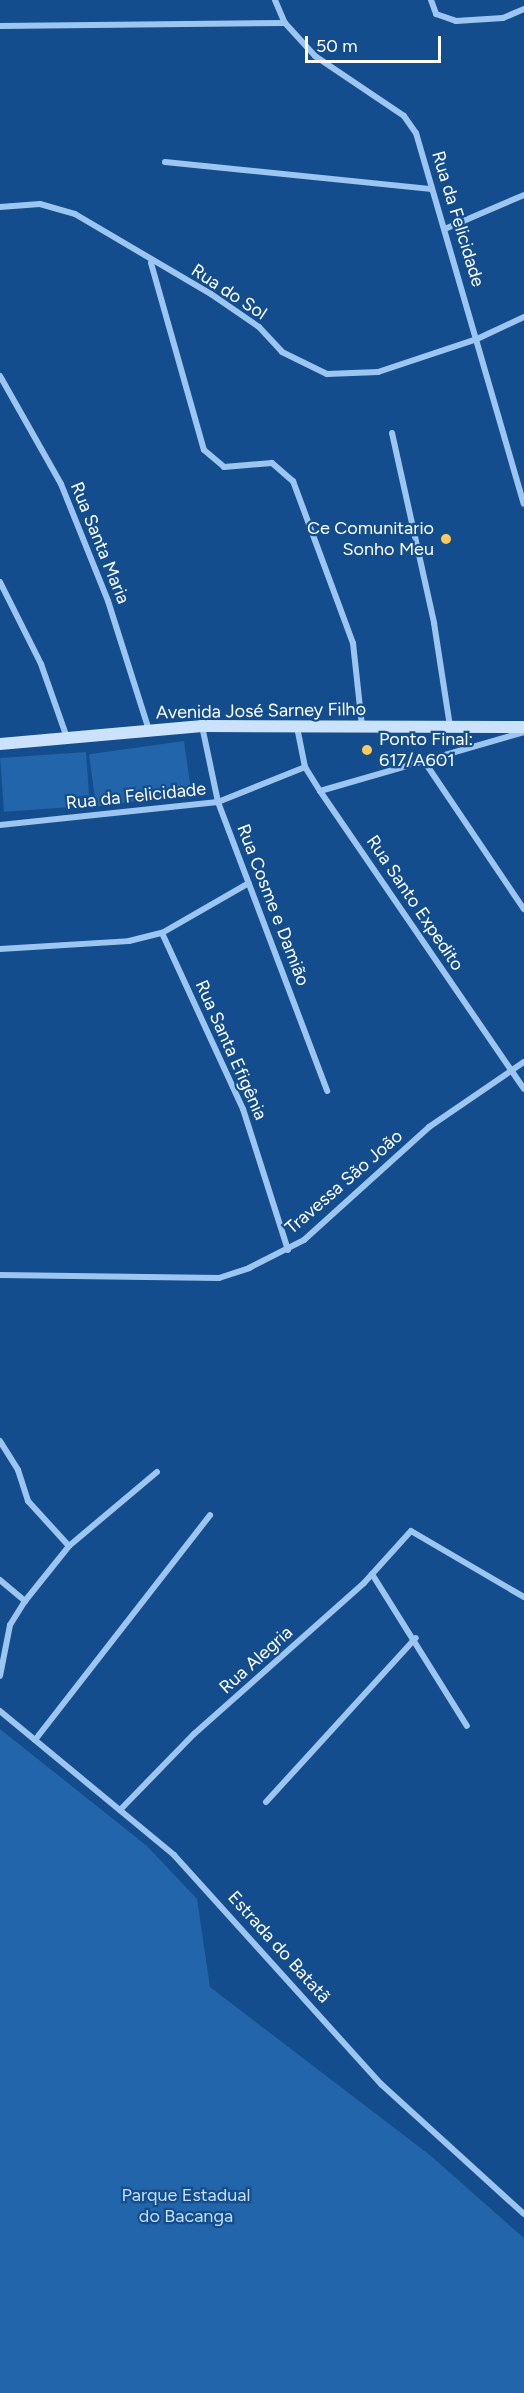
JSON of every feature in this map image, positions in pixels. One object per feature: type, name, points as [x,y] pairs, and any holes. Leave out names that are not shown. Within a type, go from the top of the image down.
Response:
[{"type":"main road","name":"Avenida José Sarney Filho","points":[[0,744],[202,726],[524,727]]},
{"type":"street","name":"Rua da Felicidade","points":[[275,0],[285,23],[315,56],[404,116],[416,133],[430,189],[447,228],[524,504]]},
{"type":"street","points":[[431,0],[436,14],[456,21],[503,18],[524,9]]},
{"type":"street","points":[[0,26],[285,23]]},
{"type":"street","points":[[165,162],[430,189]]},
{"type":"street","points":[[447,228],[524,195]]},
{"type":"street","name":"Rua do Sol","points":[[0,207],[58,207],[151,263],[211,294],[259,327],[282,352],[327,374],[378,372],[477,339],[524,317]]},
{"type":"street","points":[[151,263],[212,462],[237,468],[272,463],[288,472],[353,644],[362,726]]},
{"type":"street","name":"Rua Santa Maria","points":[[0,376],[61,484],[108,601],[149,730]]},
{"type":"street","points":[[392,433],[434,623],[450,727]]},
{"type":"street","points":[[0,582],[41,664],[67,738]]},
{"type":"street","name":"Rua Cosme e Damião","points":[[202,726],[218,802],[327,1091]]},
{"type":"street","name":"Rua Santo Expedito","points":[[297,726],[305,767],[320,791],[524,1089]]},
{"type":"street","points":[[320,791],[524,732]]},
{"type":"street","points":[[424,760],[524,909]]},
{"type":"street","name":"Rua da Felicidade","points":[[0,825],[218,802],[305,767]]},
{"type":"street","points":[[0,949],[129,941],[162,933],[249,883]]},
{"type":"street","name":"Rua Santa Efigênia","points":[[162,933],[243,1108],[288,1250]]},
{"type":"street","points":[[511,1070],[524,1062]]},
{"type":"street","name":"Travessa São João","points":[[0,1275],[219,1278],[288,1250],[355,1197],[429,1127],[511,1070]]},
{"type":"street","points":[[0,1441],[18,1470],[28,1501],[69,1546]]},
{"type":"street","points":[[0,1676],[10,1625],[25,1601],[69,1546],[157,1472]]},
{"type":"street","points":[[35,1740],[210,1515]]},
{"type":"street","name":"Rua Alegria","points":[[120,1810],[194,1734],[372,1574],[411,1531],[524,1597]]},
{"type":"street","points":[[372,1574],[416,1638],[467,1726]]},
{"type":"street","points":[[0,1580],[25,1601]]},
{"type":"street","points":[[266,1802],[416,1638]]},
{"type":"street","name":"Estrada do Batatã","points":[[0,1711],[174,1855],[381,2084],[524,2214]]},
{"type":"green space","points":[[184,741],[191,793],[96,807],[89,754]]},
{"type":"green space","points":[[86,752],[90,806],[4,812],[0,758]]},
{"type":"green space","name":"Parque Estadual do Bacanga","points":[[0,1729],[147,1846],[197,1899],[210,1987],[431,2156],[524,2238],[524,2393],[0,2393]]},
{"type":"place","name":"Ce Comunitario Sonho Meu","points":[[446,539]]},
{"type":"place","name":"Ponto Final: 617/A601","points":[[367,750]]}]
